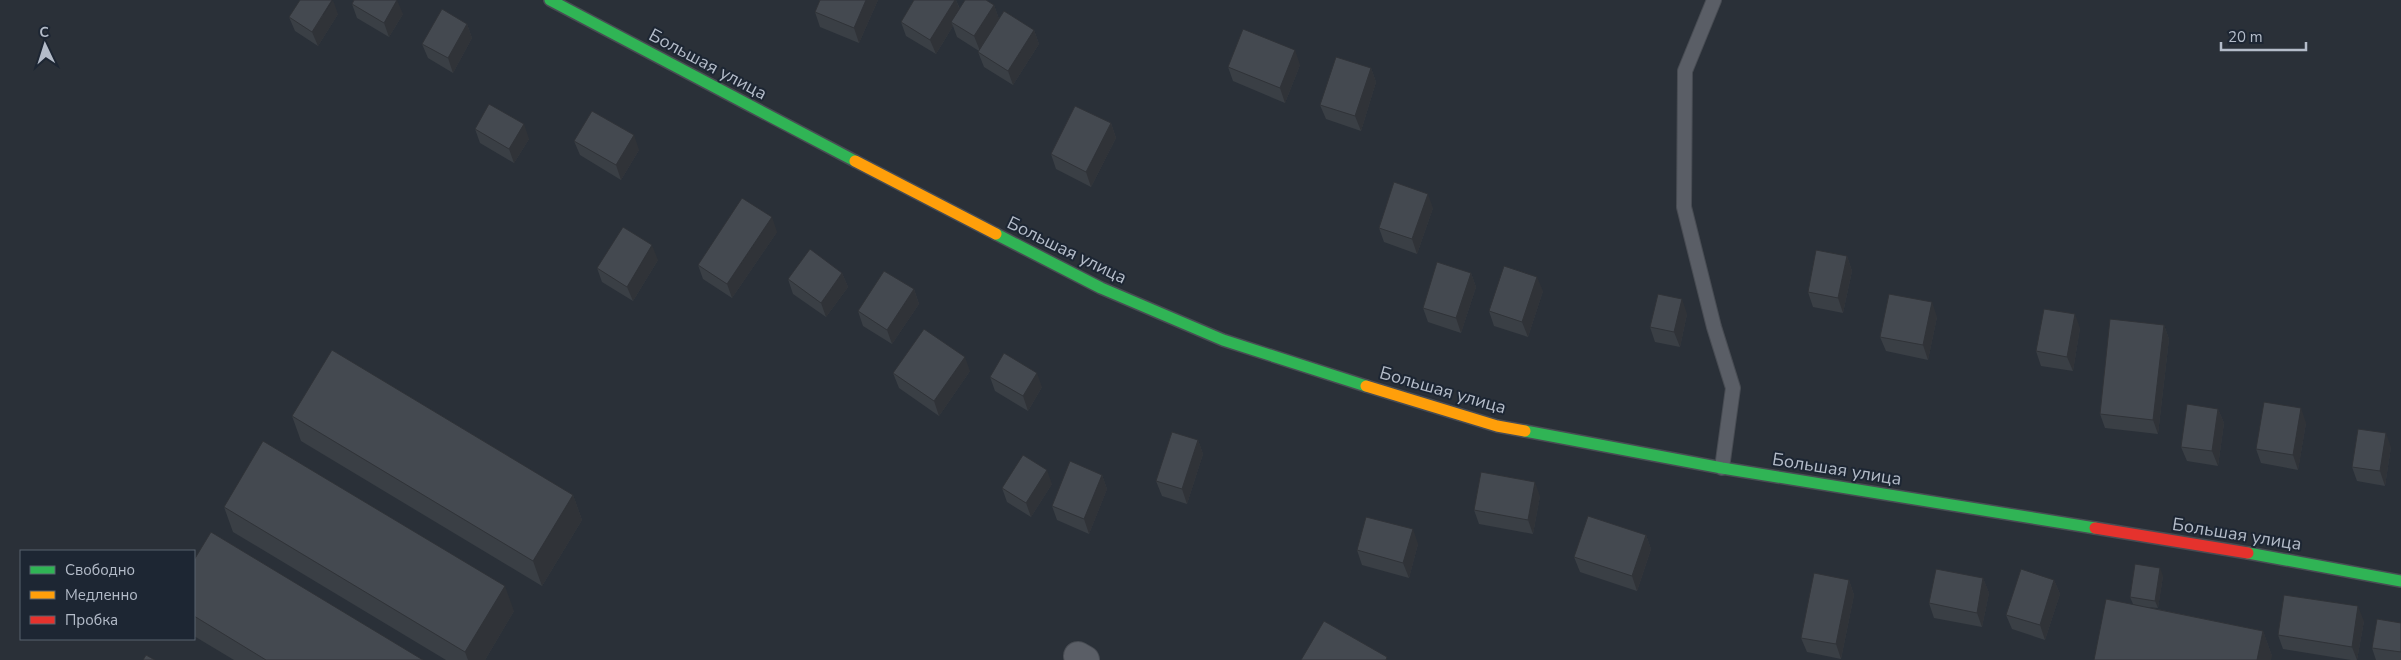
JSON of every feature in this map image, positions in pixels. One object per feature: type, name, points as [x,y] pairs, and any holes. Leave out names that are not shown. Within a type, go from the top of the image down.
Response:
[{"type":"main road","name":"Большая улица","points":[[550,0],[882,176],[1101,288],[1223,340],[1337,378],[1497,426],[1722,468],[2315,564],[2401,581]]},
{"type":"lane","points":[[1714,0],[1685,70],[1684,207],[1714,326],[1734,388],[1722,468]]},
{"type":"building","points":[[300,0],[332,0],[312,32],[289,17]]},
{"type":"building","points":[[354,0],[397,0],[384,23],[352,4]]},
{"type":"building","points":[[820,0],[866,0],[854,28],[815,12]]},
{"type":"building","points":[[914,0],[955,0],[930,40],[901,22]]},
{"type":"building","points":[[965,0],[986,0],[994,5],[974,36],[951,22]]},
{"type":"building","points":[[442,9],[467,24],[448,58],[422,44]]},
{"type":"building","points":[[1004,11],[1034,30],[1008,71],[978,52]]},
{"type":"building","points":[[1243,29],[1295,50],[1280,88],[1228,67]]},
{"type":"building","points":[[1336,57],[1371,68],[1355,116],[1320,105]]},
{"type":"building","points":[[489,104],[524,124],[509,149],[475,129]]},
{"type":"building","points":[[1075,106],[1111,123],[1086,172],[1051,154]]},
{"type":"building","points":[[592,111],[634,135],[616,165],[574,141]]},
{"type":"building","points":[[1394,182],[1428,194],[1412,239],[1379,228]]},
{"type":"building","points":[[742,198],[772,217],[727,284],[698,265]]},
{"type":"building","points":[[623,227],[652,245],[627,287],[597,268]]},
{"type":"building","points":[[810,249],[842,273],[821,303],[788,279]]},
{"type":"building","points":[[1816,250],[1847,256],[1838,298],[1808,292]]},
{"type":"building","points":[[1437,262],[1471,273],[1456,318],[1423,308]]},
{"type":"building","points":[[1504,266],[1537,277],[1522,322],[1489,311]]},
{"type":"building","points":[[884,271],[914,289],[887,330],[858,311]]},
{"type":"building","points":[[1658,294],[1682,299],[1674,332],[1650,327]]},
{"type":"building","points":[[1889,294],[1932,302],[1923,345],[1880,337]]},
{"type":"building","points":[[2044,309],[2075,314],[2067,357],[2036,351]]},
{"type":"building","points":[[2110,319],[2164,325],[2153,420],[2100,414]]},
{"type":"building","points":[[924,329],[965,357],[934,401],[893,373]]},
{"type":"building","points":[[332,350],[573,495],[533,561],[292,416]]},
{"type":"building","points":[[1004,353],[1037,373],[1023,396],[990,377]]},
{"type":"building","points":[[2264,402],[2301,408],[2293,455],[2256,449]]},
{"type":"building","points":[[2187,404],[2218,409],[2212,451],[2181,447]]},
{"type":"building","points":[[2358,429],[2386,433],[2380,471],[2352,467]]},
{"type":"building","points":[[1172,432],[1198,440],[1182,489],[1156,481]]},
{"type":"building","points":[[263,441],[505,586],[465,652],[224,507]]},
{"type":"building","points":[[1023,455],[1047,470],[1026,503],[1002,488]]},
{"type":"building","points":[[1070,461],[1102,475],[1084,519],[1052,506]]},
{"type":"building","points":[[1481,472],[1535,482],[1528,520],[1474,510]]},
{"type":"building","points":[[1588,516],[1646,535],[1632,576],[1574,557]]},
{"type":"building","points":[[1366,517],[1413,529],[1403,563],[1357,550]]},
{"type":"building","points":[[211,532],[423,660],[266,660],[195,617],[195,558]]},
{"type":"building","points":[[2135,564],[2160,568],[2155,601],[2130,597]]},
{"type":"building","points":[[1936,569],[1983,578],[1977,613],[1929,603]]},
{"type":"building","points":[[2021,569],[2054,580],[2040,625],[2006,615]]},
{"type":"building","points":[[1814,573],[1849,580],[1836,644],[1801,638]]},
{"type":"building","points":[[2284,595],[2358,606],[2352,647],[2278,635]]},
{"type":"building","points":[[2106,599],[2263,631],[2257,660],[2094,660]]},
{"type":"building","points":[[2377,619],[2401,623],[2401,652],[2372,648]]},
{"type":"building","points":[[1324,621],[1387,657],[1386,660],[1301,660]]},
{"type":"building","points":[[146,655],[155,660],[143,660]]},
{"type":"traffic: fast","points":[[550,0],[855,161]]},
{"type":"traffic: fast","points":[[996,234],[1101,288],[1223,340],[1366,386]]},
{"type":"traffic: fast","points":[[1525,431],[1722,468],[2095,528]]},
{"type":"traffic: fast","points":[[2248,553],[2401,581]]},
{"type":"traffic: slow","points":[[855,161],[996,234]]},
{"type":"traffic: slow","points":[[1366,386],[1497,426],[1525,431]]},
{"type":"traffic: jam","points":[[2095,528],[2248,553]]}]
